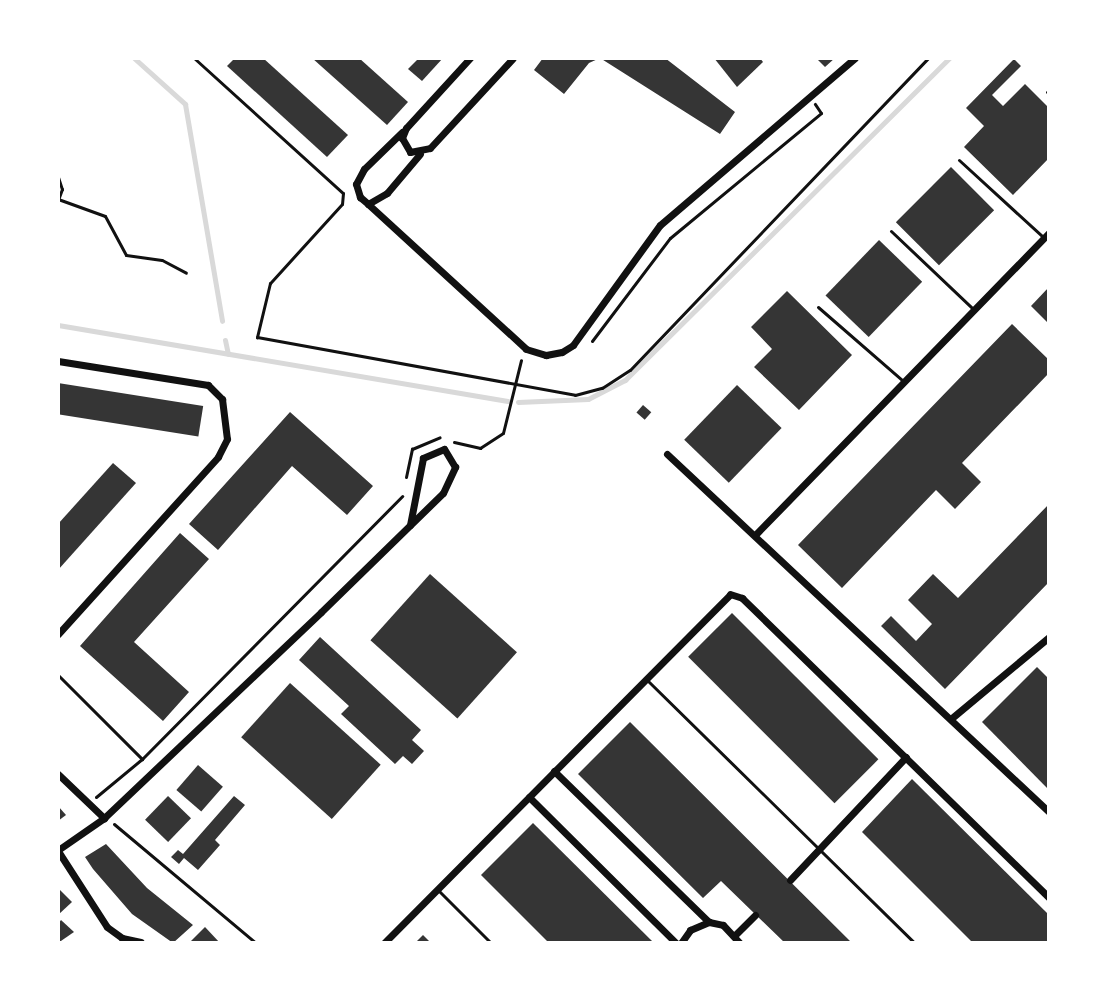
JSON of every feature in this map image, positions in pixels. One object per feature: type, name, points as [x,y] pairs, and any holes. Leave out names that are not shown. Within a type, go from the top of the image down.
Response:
[{"type":"street","points":[[470,58],[356,184],[368,204],[526,349],[546,355],[562,352],[573,345],[660,225],[855,58]]},
{"type":"street","points":[[368,204],[387,193],[420,154],[513,58]]},
{"type":"street","points":[[406,128],[406,148],[420,154]]},
{"type":"street","points":[[756,534],[1047,236]]},
{"type":"street","points":[[58,361],[208,385],[222,399],[227,439],[223,452],[58,634]]},
{"type":"street","points":[[141,942],[122,938],[107,927],[58,850],[104,818],[410,525],[452,477],[453,459],[444,449],[423,458],[410,525]]},
{"type":"street","points":[[667,454],[953,717],[1049,812]]},
{"type":"street","points":[[384,943],[730,594],[742,598],[1049,898]]},
{"type":"street","points":[[953,717],[1049,637]]},
{"type":"street","points":[[790,880],[906,757]]},
{"type":"street","points":[[554,771],[709,922],[736,934],[740,943]]},
{"type":"street","points":[[58,774],[104,818]]},
{"type":"street","points":[[529,797],[678,943],[690,930],[709,922]]},
{"type":"street","points":[[736,934],[755,915]]},
{"type":"lane","points":[[959,160],[1047,236]]},
{"type":"lane","points":[[891,231],[974,310]]},
{"type":"lane","points":[[818,307],[904,382]]},
{"type":"lane","points":[[645,678],[915,943]]},
{"type":"lane","points":[[437,889],[491,943]]},
{"type":"path","points":[[194,58],[343,193],[342,204],[270,283],[261,320]]},
{"type":"path","points":[[587,347],[670,238],[821,113],[810,98]]},
{"type":"path","points":[[58,177],[62,189],[58,200],[105,216],[126,255],[162,260],[186,273]]},
{"type":"path","points":[[89,804],[142,759],[400,502],[412,449],[429,437],[448,438],[466,448],[490,445],[503,433],[510,414],[520,360],[532,362]]},
{"type":"path","points":[[58,675],[142,759]]},
{"type":"path","points":[[104,818],[133,835],[253,937],[256,943]]},
{"type":"building","points":[[235,58],[263,58],[348,135],[327,157],[227,66]]},
{"type":"building","points":[[312,58],[359,58],[408,102],[387,125]]},
{"type":"building","points":[[419,58],[443,58],[422,81],[408,69]]},
{"type":"building","points":[[543,58],[600,58],[589,63],[564,94],[534,70]]},
{"type":"building","points":[[600,58],[665,58],[735,112],[720,134]]},
{"type":"building","points":[[714,58],[760,58],[763,62],[737,87]]},
{"type":"building","points":[[816,58],[835,58],[825,67]]},
{"type":"building","points":[[1014,59],[1021,66],[992,95],[1003,106],[1025,84],[1049,108],[1049,158],[1013,195],[964,147],[984,126],[966,108]]},
{"type":"building","points":[[951,167],[994,210],[939,265],[896,222]]},
{"type":"building","points":[[879,240],[922,282],[869,337],[826,295]]},
{"type":"building","points":[[1049,287],[1049,324],[1031,306]]},
{"type":"building","points":[[787,291],[852,355],[799,410],[754,367],[772,349],[751,327]]},
{"type":"building","points":[[1012,324],[1049,360],[1049,373],[962,463],[981,482],[955,509],[936,490],[842,588],[798,545]]},
{"type":"building","points":[[58,383],[203,406],[198,437],[58,414]]},
{"type":"building","points":[[737,385],[782,428],[729,483],[684,440]]},
{"type":"building","points":[[643,405],[651,412],[645,420],[636,413]]},
{"type":"building","points":[[290,412],[373,486],[347,515],[292,466],[218,550],[189,524]]},
{"type":"building","points":[[113,463],[136,483],[58,570],[58,524]]},
{"type":"building","points":[[1049,504],[1049,582],[945,689],[881,626],[891,616],[916,641],[932,624],[908,600],[933,574],[958,598]]},
{"type":"building","points":[[180,533],[209,559],[134,642],[189,692],[163,721],[80,646]]},
{"type":"building","points":[[430,574],[517,652],[457,718],[370,640]]},
{"type":"building","points":[[732,613],[878,759],[835,803],[688,657]]},
{"type":"building","points":[[320,637],[421,730],[412,740],[424,751],[412,764],[403,756],[395,764],[341,714],[349,706],[299,660]]},
{"type":"building","points":[[1037,667],[1049,679],[1049,790],[982,722]]},
{"type":"building","points":[[290,683],[381,765],[332,819],[241,737]]},
{"type":"building","points":[[630,722],[852,943],[785,943],[721,881],[703,898],[578,774]]},
{"type":"building","points":[[198,765],[223,787],[201,812],[176,790]]},
{"type":"building","points":[[912,779],[1049,915],[1049,943],[973,943],[862,832]]},
{"type":"building","points":[[168,796],[191,818],[168,842],[145,820]]},
{"type":"building","points":[[234,796],[245,805],[215,840],[220,845],[198,870],[184,858],[179,864],[171,857],[178,850],[183,854]]},
{"type":"building","points":[[58,806],[66,815],[58,821]]},
{"type":"building","points":[[533,823],[654,943],[549,943],[481,875]]},
{"type":"building","points":[[106,844],[147,888],[193,925],[173,943],[132,914],[93,869],[85,857]]},
{"type":"building","points":[[58,888],[72,902],[58,915]]},
{"type":"building","points":[[61,920],[74,932],[58,943],[58,924]]},
{"type":"building","points":[[205,927],[220,943],[189,943]]},
{"type":"building","points":[[423,935],[431,943],[415,943]]},
{"type":"waterway","points":[[134,58],[185,104],[222,321]]},
{"type":"waterway","points":[[518,402],[588,399],[625,380],[949,58]]},
{"type":"waterway","points":[[58,325],[508,401]]},
{"type":"waterway","points":[[225,340],[228,354]]}]
